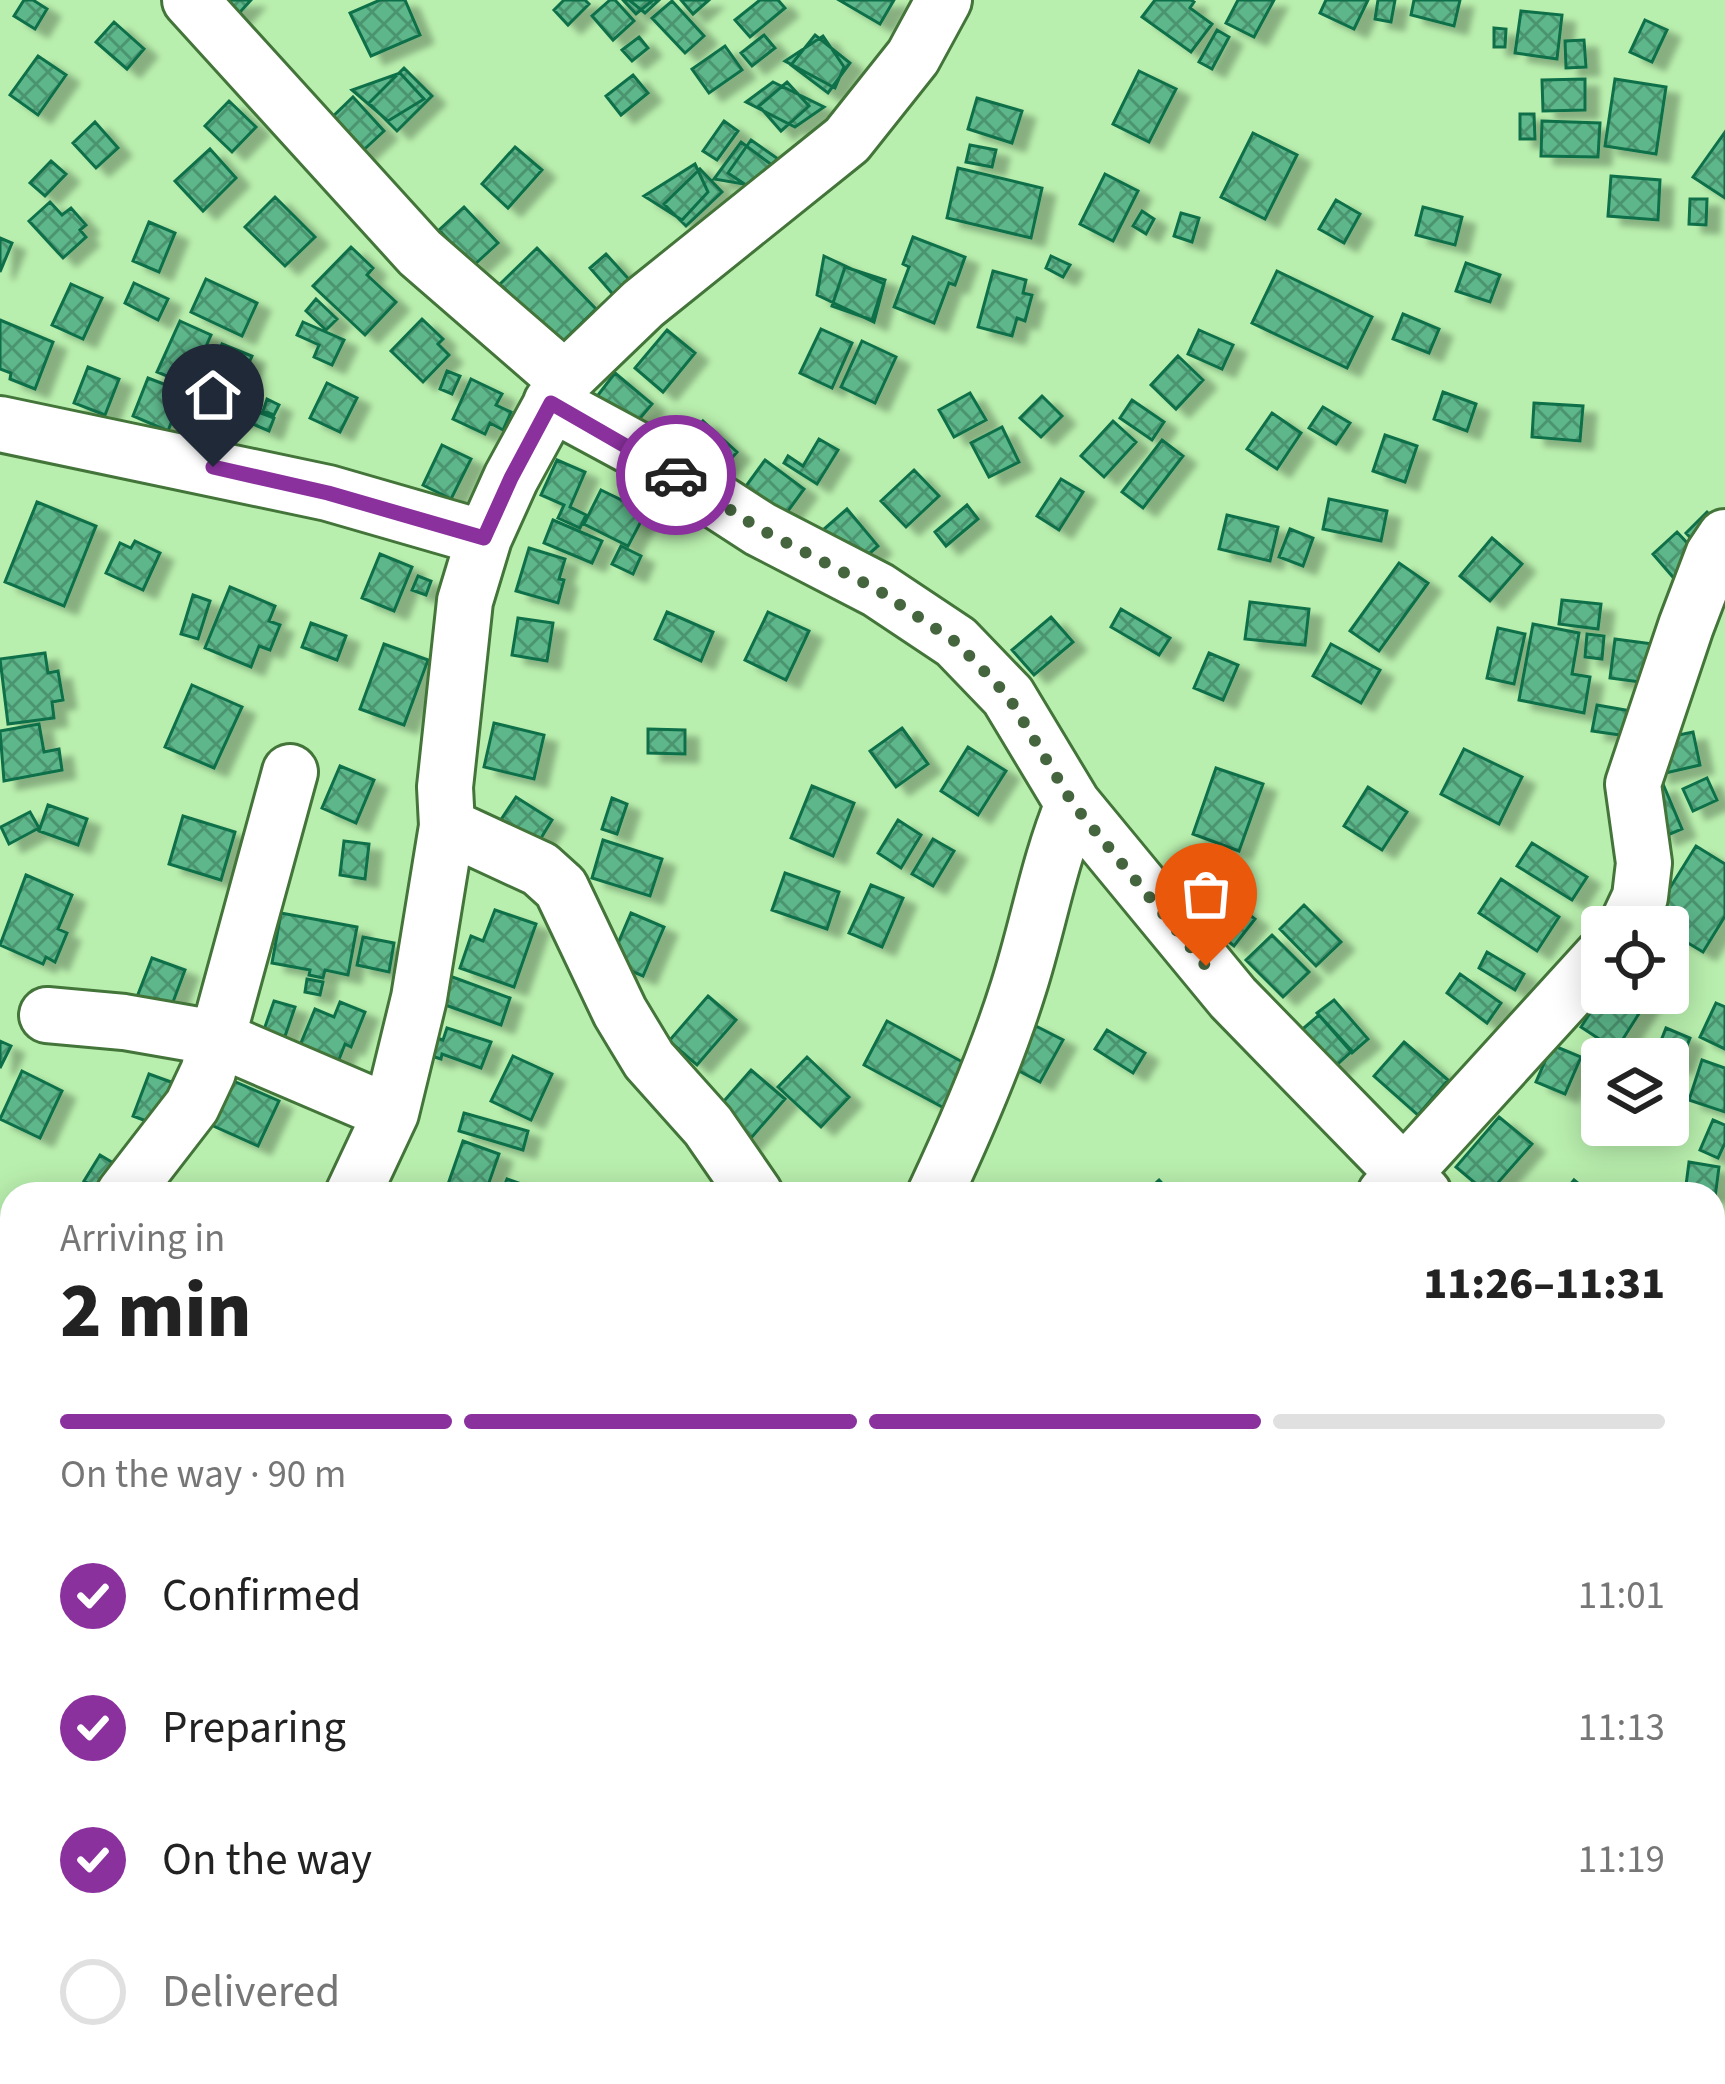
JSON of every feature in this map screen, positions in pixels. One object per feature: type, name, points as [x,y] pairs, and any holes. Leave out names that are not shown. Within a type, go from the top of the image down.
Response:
[{"type":"street","points":[[190,0],[421,253],[558,391],[760,529],[878,590],[956,642],[1008,696],[1073,804],[1233,998],[1400,1182]]},
{"type":"street","points":[[359,1182],[391,1113],[418,998],[447,826],[445,787],[465,602],[484,538],[511,478],[558,391],[643,304],[847,140],[913,57],[944,0]]},
{"type":"street","points":[[0,424],[328,493],[484,538]]},
{"type":"street","points":[[1636,906],[1644,862],[1633,784],[1686,626],[1713,555],[1725,537]]},
{"type":"street","points":[[133,1182],[192,1106],[208,1072],[290,772]]},
{"type":"street","points":[[941,1182],[1018,990],[1053,852],[1073,804]]},
{"type":"street","points":[[447,826],[540,869],[561,888],[620,1012],[650,1060],[708,1126],[747,1182]]},
{"type":"street","points":[[1409,1182],[1581,981]]},
{"type":"street","points":[[47,1015],[216,1038],[391,1113]]},
{"type":"building","points":[[24,0],[47,9],[35,29],[14,16]]},
{"type":"building","points":[[208,0],[251,0],[232,21]]},
{"type":"building","points":[[380,0],[405,0],[420,35],[371,56],[350,13]]},
{"type":"building","points":[[564,0],[589,4],[568,25],[554,10]]},
{"type":"building","points":[[610,0],[634,21],[613,40],[592,16]]},
{"type":"building","points":[[623,0],[653,0],[636,14]]},
{"type":"building","points":[[629,0],[659,0],[645,13]]},
{"type":"building","points":[[681,0],[709,0],[693,14]]},
{"type":"building","points":[[760,0],[778,0],[785,8],[750,37],[735,20]]},
{"type":"building","points":[[839,0],[894,0],[880,24]]},
{"type":"building","points":[[1155,0],[1191,0],[1190,8],[1212,24],[1191,52],[1142,17]]},
{"type":"building","points":[[1238,0],[1274,0],[1254,37],[1226,23]]},
{"type":"building","points":[[1326,0],[1368,0],[1354,29],[1320,13]]},
{"type":"building","points":[[1378,0],[1395,0],[1391,22],[1375,19]]},
{"type":"building","points":[[1414,0],[1460,0],[1454,26],[1411,15]]},
{"type":"building","points":[[672,1],[704,36],[685,53],[652,18]]},
{"type":"building","points":[[1521,11],[1562,15],[1557,59],[1515,53]]},
{"type":"building","points":[[1645,20],[1667,30],[1652,62],[1630,52]]},
{"type":"building","points":[[114,22],[144,49],[127,69],[96,42]]},
{"type":"building","points":[[1494,28],[1506,29],[1505,47],[1494,47]]},
{"type":"building","points":[[1217,30],[1229,37],[1212,69],[1199,62]]},
{"type":"building","points":[[764,35],[775,48],[752,66],[741,53]]},
{"type":"building","points":[[815,35],[850,63],[828,93],[791,65]]},
{"type":"building","points":[[823,36],[844,67],[835,88],[785,61]]},
{"type":"building","points":[[639,37],[648,48],[632,61],[622,50]]},
{"type":"building","points":[[1584,40],[1586,67],[1566,68],[1565,41]]},
{"type":"building","points":[[725,46],[742,70],[709,93],[692,69]]},
{"type":"building","points":[[38,56],[66,75],[38,115],[10,95]]},
{"type":"building","points":[[404,68],[432,96],[397,131],[369,103]]},
{"type":"building","points":[[1139,71],[1176,89],[1149,142],[1113,124]]},
{"type":"building","points":[[400,73],[424,99],[388,121],[352,90]]},
{"type":"building","points":[[633,75],[648,93],[621,115],[606,96]]},
{"type":"building","points":[[1585,79],[1585,110],[1543,111],[1542,80]]},
{"type":"building","points":[[1615,79],[1666,87],[1656,154],[1605,146]]},
{"type":"building","points":[[773,82],[824,107],[795,127],[746,102]]},
{"type":"building","points":[[787,82],[809,106],[781,131],[759,106]]},
{"type":"building","points":[[353,97],[384,131],[355,158],[324,125]]},
{"type":"building","points":[[977,98],[1022,111],[1012,143],[968,129]]},
{"type":"building","points":[[229,101],[256,127],[232,152],[205,126]]},
{"type":"building","points":[[1520,114],[1534,114],[1535,139],[1520,139]]},
{"type":"building","points":[[724,121],[738,131],[717,160],[703,151]]},
{"type":"building","points":[[1542,121],[1600,123],[1598,157],[1541,156]]},
{"type":"building","points":[[95,122],[118,148],[96,168],[73,143]]},
{"type":"building","points":[[1725,132],[1725,198],[1693,177]]},
{"type":"building","points":[[1253,133],[1297,155],[1265,219],[1221,197]]},
{"type":"building","points":[[751,140],[781,161],[758,193],[728,173]]},
{"type":"building","points":[[741,142],[776,168],[755,186],[714,179]]},
{"type":"building","points":[[970,145],[996,150],[992,167],[966,162]]},
{"type":"building","points":[[515,147],[542,170],[508,208],[482,184]]},
{"type":"building","points":[[210,149],[236,178],[203,211],[175,181]]},
{"type":"building","points":[[51,161],[66,174],[45,196],[30,183]]},
{"type":"building","points":[[695,164],[708,192],[682,220],[644,196]]},
{"type":"building","points":[[958,168],[1042,188],[1031,238],[947,218]]},
{"type":"building","points":[[700,169],[722,192],[686,226],[664,204]]},
{"type":"building","points":[[1105,174],[1138,191],[1113,241],[1080,224]]},
{"type":"building","points":[[1611,176],[1660,180],[1658,220],[1608,216]]},
{"type":"building","points":[[275,197],[315,237],[285,266],[245,227]]},
{"type":"building","points":[[1690,199],[1707,199],[1706,225],[1689,224]]},
{"type":"building","points":[[1336,200],[1360,214],[1344,243],[1319,229]]},
{"type":"building","points":[[50,202],[62,215],[71,208],[86,225],[80,230],[86,237],[63,258],[29,221]]},
{"type":"building","points":[[464,207],[498,243],[473,266],[439,230]]},
{"type":"building","points":[[1423,207],[1462,217],[1455,245],[1416,235]]},
{"type":"building","points":[[1142,211],[1154,219],[1146,234],[1133,226]]},
{"type":"building","points":[[1181,213],[1199,218],[1192,242],[1174,236]]},
{"type":"building","points":[[149,222],[175,233],[159,272],[133,261]]},
{"type":"building","points":[[913,237],[965,257],[934,323],[894,307],[909,267],[903,264]]},
{"type":"building","points":[[0,238],[12,243],[0,272]]},
{"type":"building","points":[[351,247],[373,268],[367,275],[396,302],[365,335],[313,286]]},
{"type":"building","points":[[537,248],[596,309],[560,344],[500,284]]},
{"type":"building","points":[[606,254],[634,285],[618,300],[590,268]]},
{"type":"building","points":[[824,256],[884,284],[874,322],[817,295]]},
{"type":"building","points":[[1051,256],[1070,265],[1063,277],[1046,268]]},
{"type":"building","points":[[1466,263],[1500,275],[1490,302],[1456,291]]},
{"type":"building","points":[[845,267],[885,280],[872,320],[832,306]]},
{"type":"building","points":[[993,271],[1026,280],[1023,293],[1032,295],[1025,321],[1017,318],[1012,336],[978,327]]},
{"type":"building","points":[[1277,271],[1372,317],[1347,368],[1252,323]]},
{"type":"building","points":[[206,279],[257,303],[242,336],[191,312]]},
{"type":"building","points":[[134,283],[168,299],[158,320],[125,303]]},
{"type":"building","points":[[71,284],[102,298],[83,339],[52,325]]},
{"type":"building","points":[[316,299],[337,319],[326,330],[306,311]]},
{"type":"building","points":[[1403,314],[1439,329],[1429,353],[1393,339]]},
{"type":"building","points":[[422,319],[443,339],[438,344],[449,355],[423,382],[391,351]]},
{"type":"building","points":[[0,320],[53,342],[35,389],[10,379],[11,373],[0,369]]},
{"type":"building","points":[[180,321],[211,335],[194,374],[201,377],[196,388],[157,372]]},
{"type":"building","points":[[303,322],[344,340],[332,365],[314,357],[319,345],[297,335]]},
{"type":"building","points":[[821,329],[852,343],[832,388],[800,373]]},
{"type":"building","points":[[667,330],[695,353],[663,392],[635,368]]},
{"type":"building","points":[[1199,330],[1233,345],[1222,369],[1188,354]]},
{"type":"building","points":[[862,341],[896,357],[875,403],[841,387]]},
{"type":"building","points":[[222,344],[252,356],[240,384],[210,372]]},
{"type":"building","points":[[1178,356],[1203,380],[1176,409],[1151,385]]},
{"type":"building","points":[[88,367],[119,379],[105,415],[74,403]]},
{"type":"building","points":[[447,371],[460,376],[452,394],[440,389]]},
{"type":"building","points":[[615,373],[652,404],[632,428],[595,399]]},
{"type":"building","points":[[148,378],[177,389],[169,407],[176,410],[168,431],[133,416]]},
{"type":"building","points":[[471,379],[502,394],[496,405],[511,412],[503,430],[490,423],[485,434],[453,419]]},
{"type":"building","points":[[327,383],[357,398],[340,432],[310,418]]},
{"type":"building","points":[[1443,392],[1476,404],[1467,431],[1434,419]]},
{"type":"building","points":[[970,393],[986,420],[954,437],[939,410]]},
{"type":"building","points":[[1042,396],[1062,416],[1041,437],[1020,418]]},
{"type":"building","points":[[219,397],[274,418],[269,431],[215,408]]},
{"type":"building","points":[[267,399],[279,405],[274,415],[263,411]]},
{"type":"building","points":[[1132,400],[1164,422],[1152,440],[1120,418]]},
{"type":"building","points":[[1534,403],[1583,406],[1580,441],[1532,437]]},
{"type":"building","points":[[1323,407],[1350,423],[1336,444],[1309,428]]},
{"type":"building","points":[[1272,413],[1301,433],[1277,469],[1247,449]]},
{"type":"building","points":[[703,421],[737,452],[711,481],[677,450]]},
{"type":"building","points":[[1113,421],[1136,442],[1104,477],[1081,456]]},
{"type":"building","points":[[187,422],[223,436],[217,452],[181,438]]},
{"type":"building","points":[[1002,427],[1019,462],[989,477],[971,443]]},
{"type":"building","points":[[1385,435],[1417,446],[1405,482],[1373,471]]},
{"type":"building","points":[[819,439],[838,450],[817,484],[784,463],[788,456],[803,466]]},
{"type":"building","points":[[1162,440],[1183,456],[1143,508],[1122,492]]},
{"type":"building","points":[[442,445],[471,459],[451,499],[423,485]]},
{"type":"building","points":[[557,460],[585,472],[570,507],[586,515],[580,528],[558,518],[564,505],[541,495]]},
{"type":"building","points":[[765,460],[804,489],[780,522],[741,493]]},
{"type":"building","points":[[914,470],[939,496],[906,527],[881,501]]},
{"type":"building","points":[[1061,479],[1083,492],[1059,530],[1037,516]]},
{"type":"building","points":[[601,490],[646,512],[628,546],[584,524]]},
{"type":"building","points":[[1329,499],[1387,511],[1381,541],[1323,529]]},
{"type":"building","points":[[37,502],[96,526],[64,606],[5,582]]},
{"type":"building","points":[[967,505],[978,519],[946,546],[935,532]]},
{"type":"building","points":[[847,509],[878,546],[854,567],[823,530]]},
{"type":"building","points":[[1707,512],[1723,528],[1701,549],[1686,533]]},
{"type":"building","points":[[1227,515],[1278,527],[1270,561],[1219,549]]},
{"type":"building","points":[[553,520],[602,541],[592,563],[544,543]]},
{"type":"building","points":[[1290,529],[1313,538],[1303,566],[1279,557]]},
{"type":"building","points":[[1677,532],[1704,561],[1679,584],[1653,554]]},
{"type":"building","points":[[1492,538],[1522,564],[1490,601],[1460,576]]},
{"type":"building","points":[[135,541],[160,553],[143,590],[106,573],[120,543],[131,548]]},
{"type":"building","points":[[621,546],[641,556],[633,574],[612,564]]},
{"type":"building","points":[[529,548],[565,559],[558,603],[516,591]]},
{"type":"building","points":[[380,554],[412,567],[394,611],[362,598]]},
{"type":"building","points":[[1399,563],[1428,583],[1379,651],[1350,631]]},
{"type":"building","points":[[418,576],[431,581],[426,595],[412,590]]},
{"type":"building","points":[[230,587],[275,606],[269,621],[280,625],[270,650],[259,646],[251,667],[205,648]]},
{"type":"building","points":[[193,595],[210,601],[198,639],[181,634]]},
{"type":"building","points":[[1562,600],[1601,604],[1598,629],[1559,624]]},
{"type":"building","points":[[1250,602],[1309,609],[1305,645],[1245,639]]},
{"type":"building","points":[[1121,609],[1170,638],[1159,655],[1111,627]]},
{"type":"building","points":[[667,612],[713,632],[701,661],[655,639]]},
{"type":"building","points":[[768,612],[809,631],[786,680],[745,660]]},
{"type":"building","points":[[1051,617],[1073,642],[1034,675],[1012,650]]},
{"type":"building","points":[[518,618],[553,623],[547,661],[512,655]]},
{"type":"building","points":[[311,623],[346,636],[337,660],[302,647]]},
{"type":"building","points":[[1533,624],[1579,633],[1572,674],[1590,677],[1584,713],[1519,700]]},
{"type":"building","points":[[1498,628],[1525,634],[1514,684],[1487,678]]},
{"type":"building","points":[[1587,634],[1604,636],[1602,659],[1585,657]]},
{"type":"building","points":[[1615,639],[1668,646],[1663,685],[1610,678]]},
{"type":"building","points":[[384,644],[428,660],[404,725],[360,709]]},
{"type":"building","points":[[1331,644],[1380,670],[1361,703],[1313,676]]},
{"type":"building","points":[[45,653],[48,673],[58,671],[63,700],[52,702],[54,718],[8,724],[0,659]]},
{"type":"building","points":[[1209,653],[1238,665],[1223,700],[1194,688]]},
{"type":"building","points":[[192,685],[242,707],[214,768],[165,747]]},
{"type":"building","points":[[1597,705],[1631,711],[1627,736],[1592,731]]},
{"type":"building","points":[[494,723],[544,735],[534,779],[484,767]]},
{"type":"building","points":[[39,724],[44,752],[59,749],[62,770],[4,781],[0,731]]},
{"type":"building","points":[[902,728],[928,764],[896,787],[870,751]]},
{"type":"building","points":[[648,729],[685,730],[685,754],[648,753]]},
{"type":"building","points":[[1693,732],[1700,765],[1657,775],[1650,741]]},
{"type":"building","points":[[968,747],[1006,771],[978,815],[941,791]]},
{"type":"building","points":[[1464,749],[1522,777],[1499,824],[1441,794]]},
{"type":"building","points":[[340,766],[374,780],[356,823],[322,808]]},
{"type":"building","points":[[1216,768],[1263,784],[1239,851],[1193,834]]},
{"type":"building","points":[[1707,778],[1717,800],[1693,811],[1683,789]]},
{"type":"building","points":[[1663,784],[1682,829],[1663,837],[1644,793]]},
{"type":"building","points":[[812,786],[854,803],[833,856],[791,838]]},
{"type":"building","points":[[1368,787],[1407,812],[1382,850],[1344,826]]},
{"type":"building","points":[[516,797],[552,820],[532,853],[494,830]]},
{"type":"building","points":[[612,798],[627,804],[617,834],[602,829]]},
{"type":"building","points":[[48,805],[87,819],[78,845],[39,831]]},
{"type":"building","points":[[30,812],[39,828],[9,844],[1,827]]},
{"type":"building","points":[[183,816],[235,832],[221,880],[169,864]]},
{"type":"building","points":[[898,820],[921,835],[901,868],[878,853]]},
{"type":"building","points":[[933,839],[954,851],[933,886],[912,874]]},
{"type":"building","points":[[603,840],[662,859],[650,896],[592,878]]},
{"type":"building","points":[[344,841],[369,844],[365,879],[340,875]]},
{"type":"building","points":[[1532,843],[1587,877],[1572,900],[1517,866]]},
{"type":"building","points":[[1696,846],[1725,864],[1725,916],[1703,952],[1689,944],[1689,906],[1659,906]]},
{"type":"building","points":[[785,873],[839,892],[827,929],[772,910]]},
{"type":"building","points":[[26,875],[72,895],[58,929],[67,933],[55,962],[46,957],[43,964],[0,945]]},
{"type":"building","points":[[1501,879],[1559,917],[1537,951],[1479,913]]},
{"type":"building","points":[[871,885],[903,898],[882,947],[849,933]]},
{"type":"building","points":[[1225,896],[1255,919],[1234,946],[1204,923]]},
{"type":"building","points":[[1304,905],[1341,942],[1316,966],[1280,929]]},
{"type":"building","points":[[495,910],[536,924],[514,987],[460,968],[471,936],[483,941]]},
{"type":"building","points":[[281,913],[357,927],[348,975],[325,970],[323,978],[309,975],[310,970],[272,963]]},
{"type":"building","points":[[631,913],[664,927],[643,976],[610,962]]},
{"type":"building","points":[[1272,935],[1309,972],[1283,997],[1246,960]]},
{"type":"building","points":[[363,937],[394,943],[389,972],[357,965]]},
{"type":"building","points":[[1487,952],[1524,974],[1515,990],[1479,968]]},
{"type":"building","points":[[152,958],[185,970],[170,1010],[137,997]]},
{"type":"building","points":[[1460,974],[1501,1003],[1487,1023],[1447,993]]},
{"type":"building","points":[[447,975],[510,998],[501,1025],[437,1002]]},
{"type":"building","points":[[307,979],[323,982],[320,995],[305,992]]},
{"type":"building","points":[[708,996],[736,1020],[697,1065],[669,1041]]},
{"type":"building","points":[[1334,1000],[1368,1039],[1352,1053],[1317,1013]]},
{"type":"building","points":[[274,1001],[295,1007],[281,1048],[260,1041]]},
{"type":"building","points":[[340,1002],[365,1012],[351,1047],[345,1044],[330,1083],[291,1067],[315,1009],[334,1017]]},
{"type":"building","points":[[1716,1003],[1725,1007],[1725,1049],[1700,1037]]},
{"type":"building","points":[[1589,1014],[1639,1014],[1624,1038],[1598,1038],[1581,1027]]},
{"type":"building","points":[[1319,1015],[1352,1051],[1331,1070],[1298,1033]]},
{"type":"building","points":[[887,1021],[968,1065],[944,1108],[864,1065]]},
{"type":"building","points":[[1030,1023],[1063,1040],[1040,1082],[1008,1065]]},
{"type":"building","points":[[447,1028],[491,1042],[481,1068],[442,1054],[441,1059],[425,1054],[431,1036],[443,1040]]},
{"type":"building","points":[[1666,1028],[1690,1038],[1689,1041],[1662,1038]]},
{"type":"building","points":[[1107,1030],[1145,1053],[1133,1073],[1095,1049]]},
{"type":"building","points":[[0,1041],[11,1046],[0,1068]]},
{"type":"building","points":[[1404,1042],[1448,1080],[1418,1115],[1374,1076]]},
{"type":"building","points":[[1552,1045],[1581,1057],[1565,1094],[1536,1082]]},
{"type":"building","points":[[513,1056],[552,1074],[531,1120],[491,1101]]},
{"type":"building","points":[[807,1057],[849,1097],[821,1127],[778,1087]]},
{"type":"building","points":[[1702,1060],[1725,1068],[1725,1112],[1689,1100]]},
{"type":"building","points":[[751,1070],[785,1099],[744,1146],[711,1116]]},
{"type":"building","points":[[22,1071],[62,1091],[40,1138],[0,1119]]},
{"type":"building","points":[[149,1074],[182,1086],[165,1128],[133,1116]]},
{"type":"building","points":[[229,1079],[279,1101],[258,1146],[209,1124]]},
{"type":"building","points":[[464,1113],[528,1131],[523,1150],[459,1131]]},
{"type":"building","points":[[1499,1117],[1532,1144],[1499,1182],[1474,1182],[1456,1167]]},
{"type":"building","points":[[1713,1120],[1725,1125],[1725,1143],[1718,1158],[1700,1150]]},
{"type":"building","points":[[463,1141],[499,1154],[489,1182],[449,1182]]},
{"type":"building","points":[[100,1155],[120,1167],[111,1182],[84,1181]]},
{"type":"building","points":[[1689,1162],[1719,1167],[1717,1182],[1686,1182]]},
{"type":"way so far","points":[[676,475],[760,529],[878,590],[956,642],[1008,696],[1073,804],[1206,966]]},
{"type":"route","points":[[213,467],[328,493],[484,538],[551,403],[676,475]]}]
